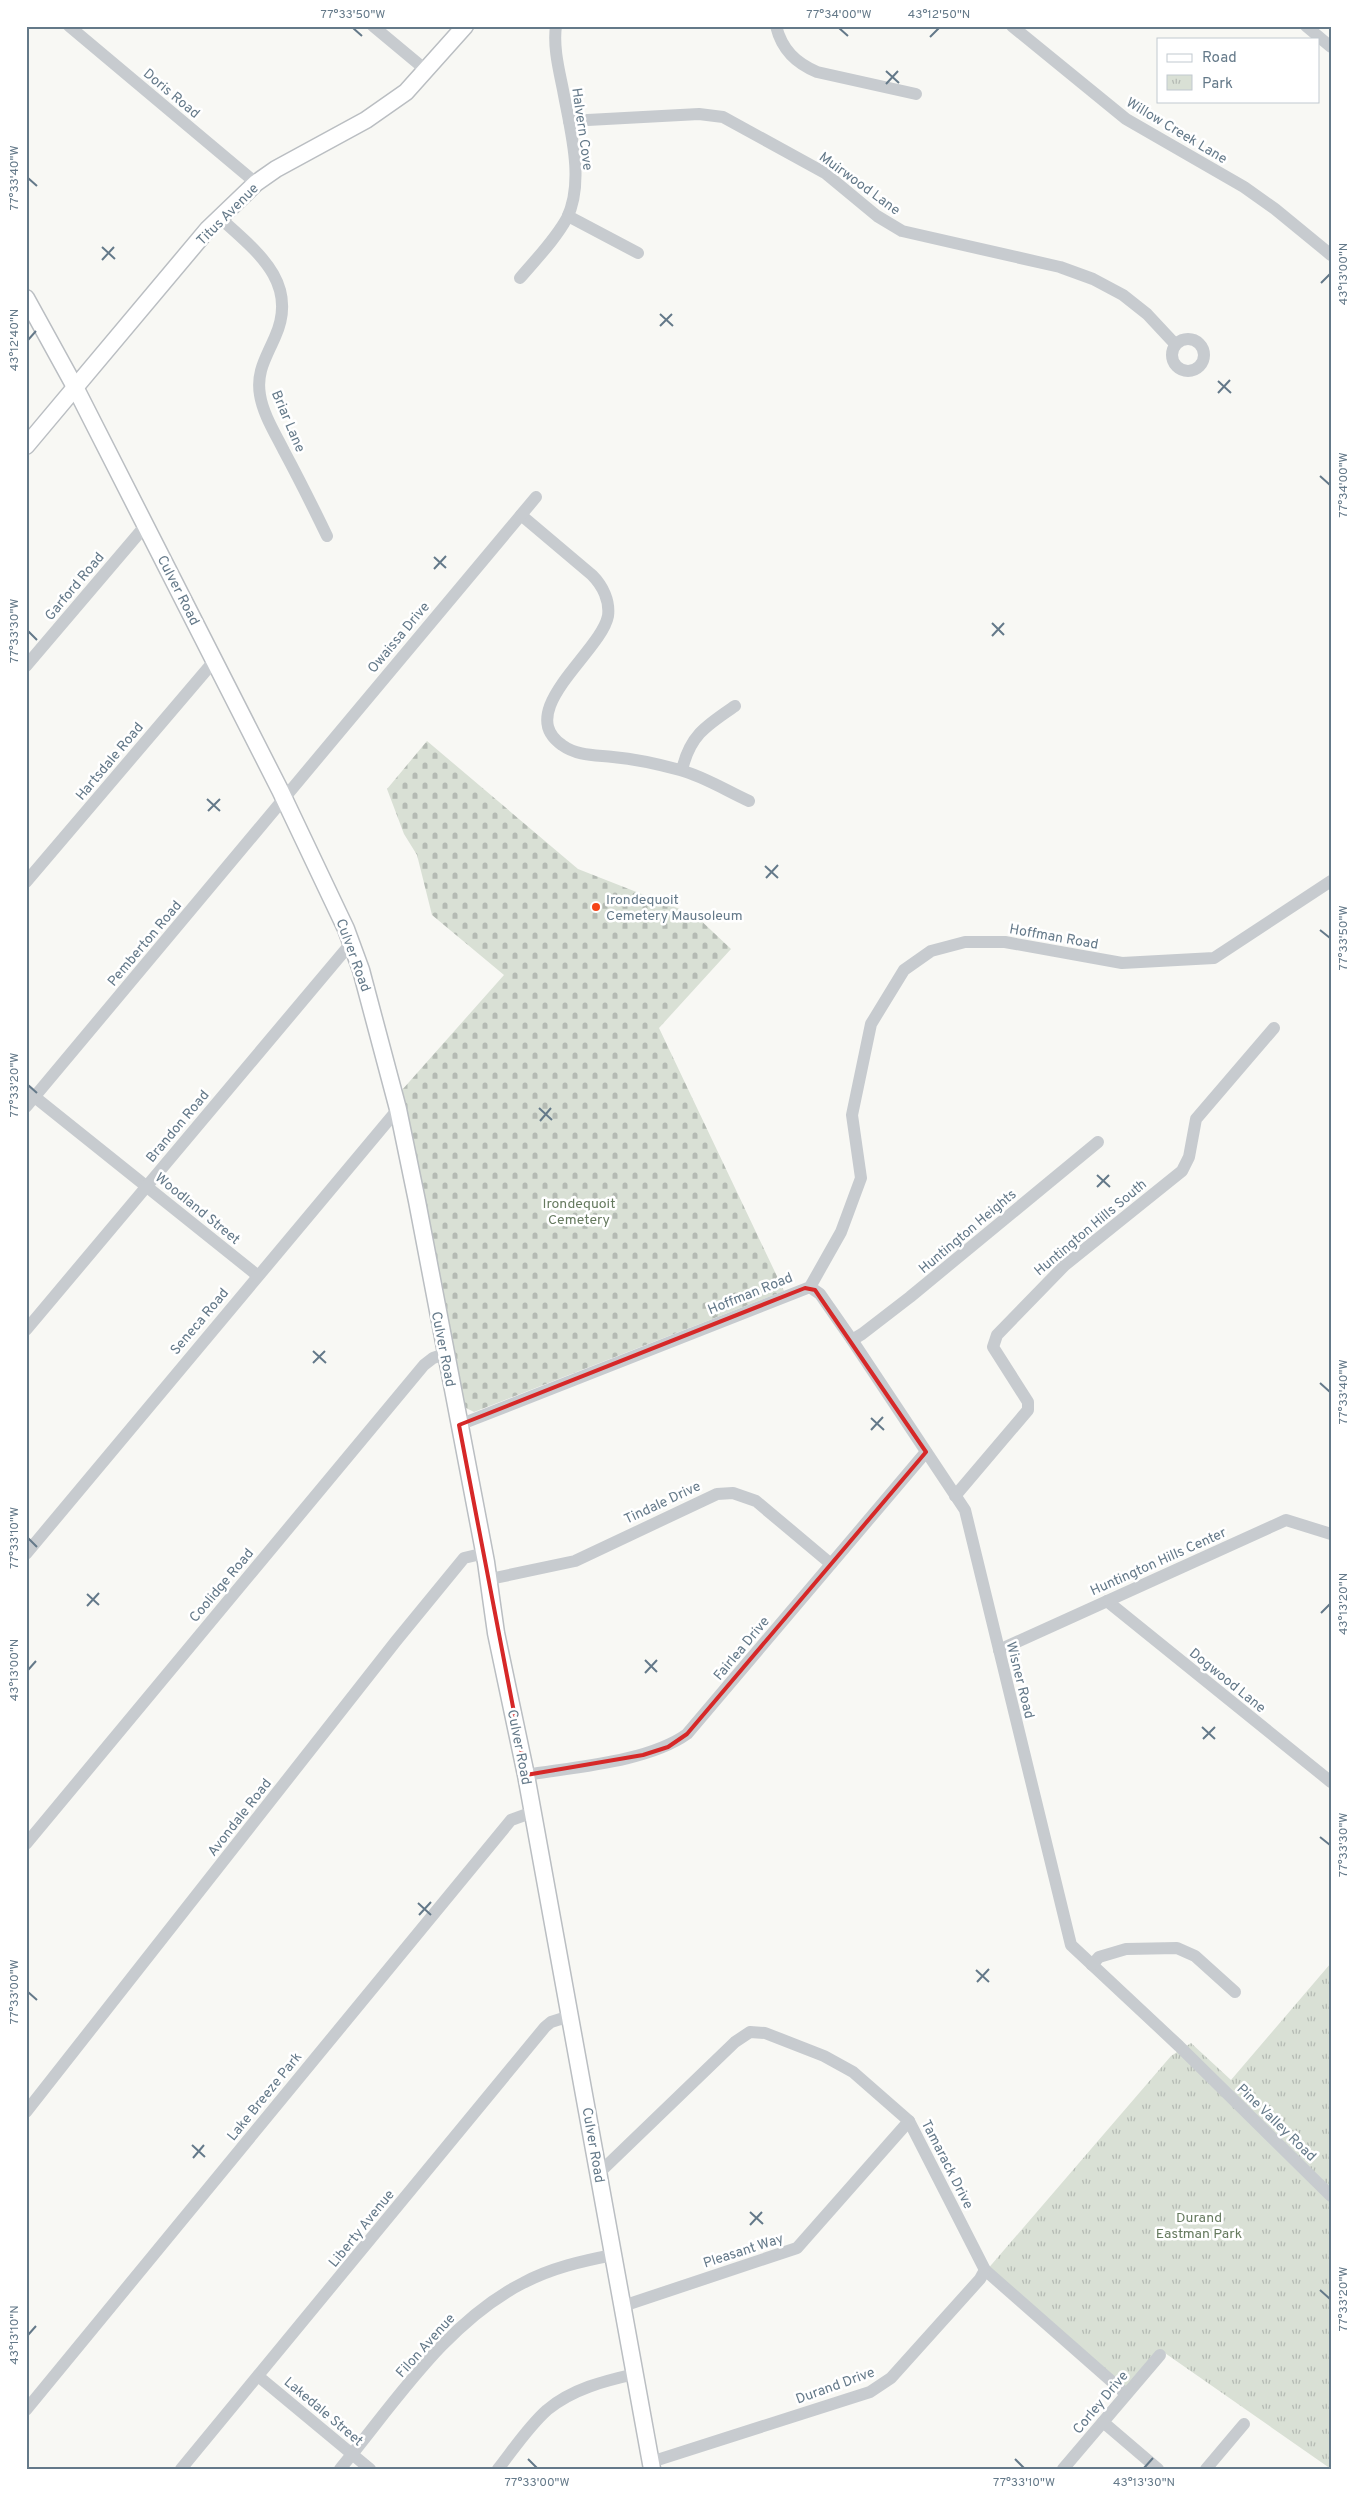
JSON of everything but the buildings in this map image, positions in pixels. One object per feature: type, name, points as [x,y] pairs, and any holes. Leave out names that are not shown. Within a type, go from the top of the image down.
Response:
[{"type":"main road","name":"Titus Avenue","points":[[26,446],[219,217],[256,183],[386,108],[406,92],[427,71],[465,26]]},
{"type":"main road","name":"Culver Road","points":[[26,298],[75,387],[284,797],[352,942],[372,1008],[398,1109],[490,1579],[496,1633],[533,1812],[652,2466]]},
{"type":"street","name":"Doris Road","points":[[69,26],[256,183]]},
{"type":"street","points":[[373,26],[427,71]]},
{"type":"street","name":"Halvern Cove","points":[[520,278],[553,239],[568,216],[573,196],[575,171],[569,121],[557,59],[556,26]]},
{"type":"street","points":[[776,26],[782,44],[789,54],[806,67],[817,72],[916,94]]},
{"type":"street","points":[[1306,26],[1331,47]]},
{"type":"street","name":"Willow Creek Lane","points":[[1021,29],[1126,119],[1244,187],[1275,209],[1331,255]]},
{"type":"street","name":"Muirwood Lane","points":[[569,121],[699,114],[723,117],[825,173],[877,216],[902,230],[1060,267],[1100,283],[1123,296],[1147,314],[1175,344]]},
{"type":"street","points":[[568,216],[638,253]]},
{"type":"street","name":"Briar Lane","points":[[219,217],[266,260],[277,281],[281,306],[280,322],[261,365],[258,381],[260,397],[272,427],[327,536]]},
{"type":"street","name":"Owaissa Drive","points":[[284,797],[536,497]]},
{"type":"street","points":[[521,515],[592,575],[602,587],[607,601],[608,618],[600,633],[553,698],[547,714],[549,730],[558,742],[578,753],[682,770],[749,801]]},
{"type":"street","name":"Garford Road","points":[[26,666],[146,525]]},
{"type":"street","name":"Hartsdale Road","points":[[26,882],[215,660]]},
{"type":"street","points":[[682,770],[688,748],[699,733],[735,706]]},
{"type":"street","name":"Pemberton Road","points":[[26,1107],[31,1093],[268,820],[284,797]]},
{"type":"street","name":"Hoffman Road","points":[[459,1426],[810,1287],[841,1232],[861,1178],[852,1115],[871,1024],[904,970],[931,951],[965,942],[1005,942],[1122,963],[1214,958],[1331,881]]},
{"type":"street","name":"Brandon Road","points":[[26,1330],[352,942]]},
{"type":"street","name":"Huntington Hills South","points":[[956,1496],[1028,1410],[1028,1402],[993,1347],[996,1335],[1060,1270],[1182,1171],[1189,1157],[1196,1120],[1274,1028]]},
{"type":"street","name":"Woodland Street","points":[[31,1093],[257,1275]]},
{"type":"street","name":"Seneca Road","points":[[26,1554],[257,1275],[398,1109]]},
{"type":"street","name":"Huntington Heights","points":[[852,1340],[910,1297],[1098,1142]]},
{"type":"street","name":"Wisner Road","points":[[810,1287],[820,1294],[852,1340],[965,1510],[1071,1945],[1202,2069]]},
{"type":"street","name":"Coolidge Road","points":[[26,1844],[424,1365],[434,1358],[445,1354]]},
{"type":"street","name":"Fairlea Drive","points":[[526,1775],[642,1755],[675,1743],[694,1728],[926,1452]]},
{"type":"street","name":"Tindale Drive","points":[[490,1579],[575,1561],[701,1500],[725,1493],[741,1494],[756,1501],[831,1564]]},
{"type":"street","name":"Huntington Hills Center","points":[[999,1650],[1286,1520],[1331,1534]]},
{"type":"street","name":"Avondale Road","points":[[26,2112],[464,1558],[485,1553]]},
{"type":"street","name":"Dogwood Lane","points":[[1106,1601],[1331,1782]]},
{"type":"street","name":"Lake Breeze Park","points":[[26,2410],[511,1820],[533,1812]]},
{"type":"street","points":[[1092,1965],[1099,1957],[1126,1949],[1177,1948],[1195,1956],[1235,1992]]},
{"type":"street","name":"Liberty Avenue","points":[[181,2469],[545,2027],[551,2022],[570,2016]]},
{"type":"street","name":"Tamarack Drive","points":[[599,2173],[735,2042],[750,2032],[765,2033],[824,2056],[853,2072],[909,2121],[985,2270],[1126,2394]]},
{"type":"street","name":"Pine Valley Road","points":[[1202,2069],[1331,2196]]},
{"type":"street","name":"Pleasant Way","points":[[623,2306],[797,2248],[909,2121]]},
{"type":"street","name":"Filon Avenue","points":[[340,2469],[435,2353],[486,2305],[518,2285],[542,2274],[585,2260],[613,2254]]},
{"type":"street","name":"Durand Drive","points":[[652,2466],[870,2392],[881,2386],[898,2371],[980,2280],[985,2270]]},
{"type":"street","name":"Corley Drive","points":[[1063,2469],[1160,2355]]},
{"type":"street","points":[[498,2469],[539,2419],[556,2404],[596,2384],[635,2374]]},
{"type":"street","name":"Lakedale Street","points":[[258,2376],[370,2469]]},
{"type":"street","points":[[1103,2422],[1158,2469]]},
{"type":"street","points":[[1206,2469],[1244,2424]]},
{"type":"highlighted area","points":[[805,1288],[815,1290],[926,1452],[687,1734],[668,1747],[643,1755],[526,1775],[459,1425]]},
{"type":"green space","name":"Irondequoit Cemetery","points":[[427,741],[578,869],[695,915],[731,949],[659,1028],[784,1291],[474,1412],[464,1407],[402,1090],[504,975],[432,915],[417,855],[404,834],[387,789]]},
{"type":"green space","name":"Durand Eastman Park","points":[[1331,1963],[1331,2469],[1162,2351],[1125,2392],[986,2271],[1171,2056],[1191,2043],[1231,2080]]},
{"type":"place","name":"Irondequoit Cemetery Mausoleum","points":[[596,907]]}]
